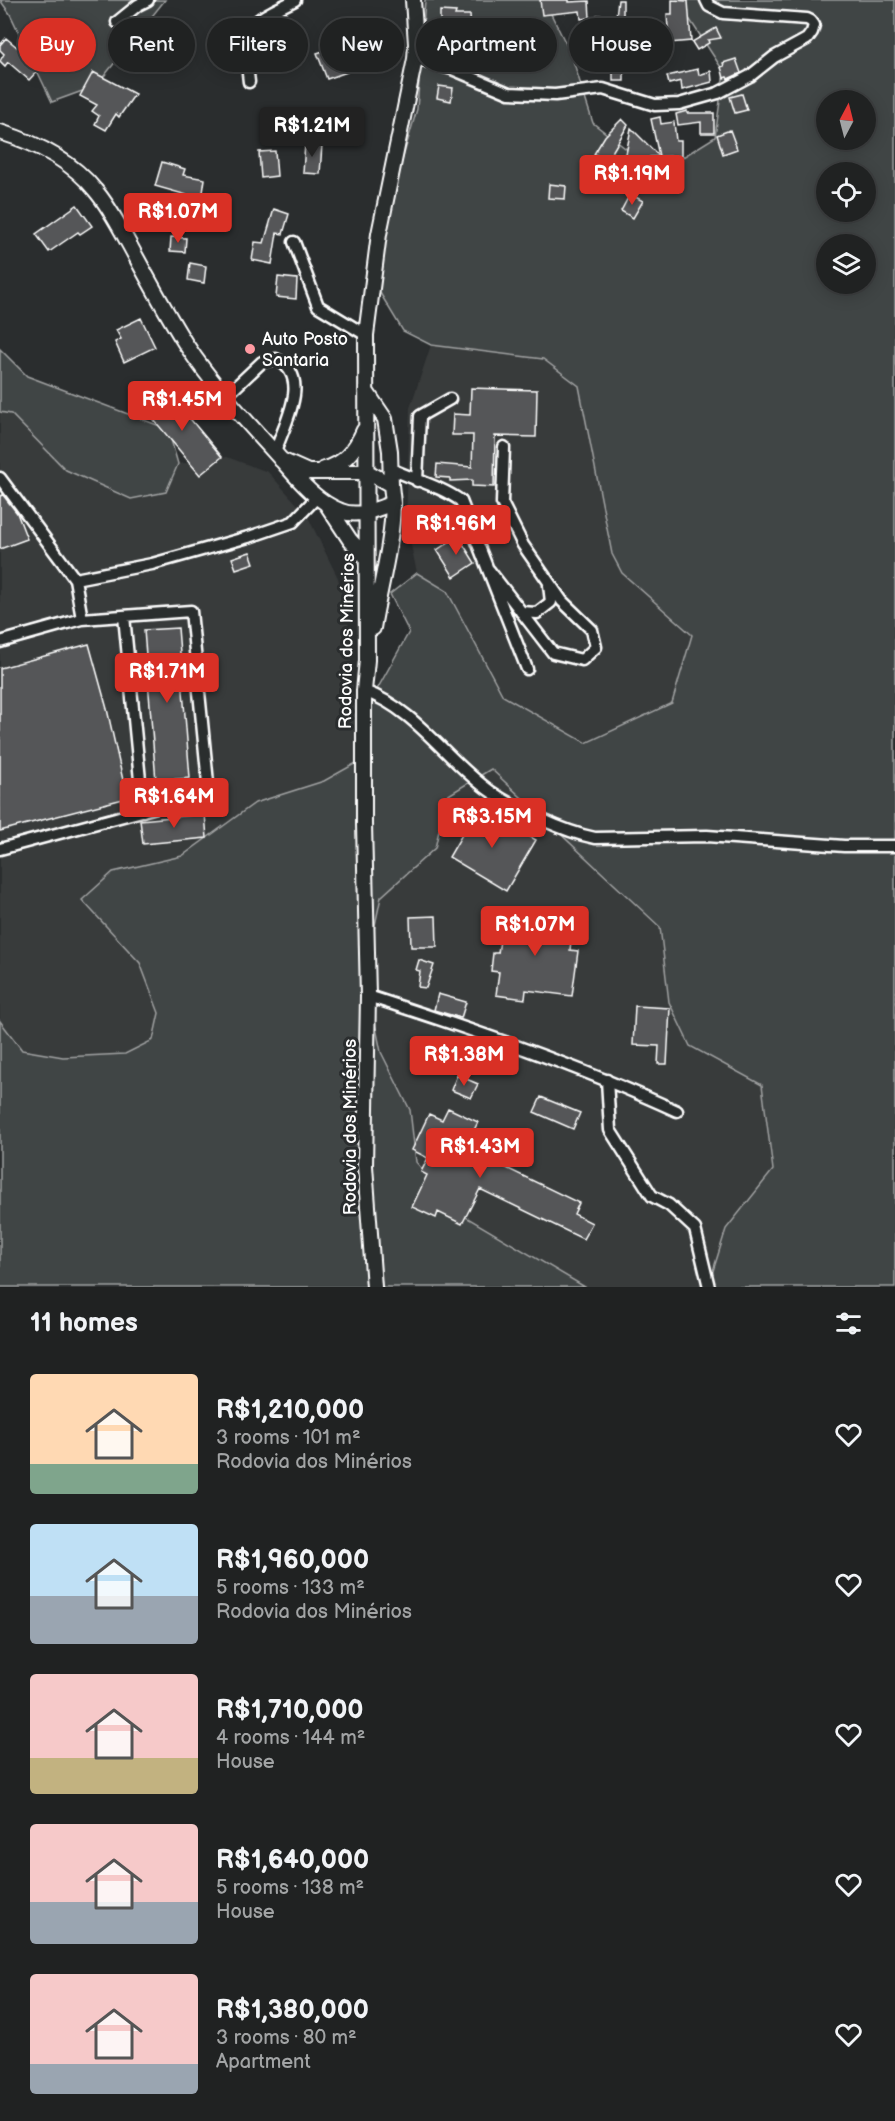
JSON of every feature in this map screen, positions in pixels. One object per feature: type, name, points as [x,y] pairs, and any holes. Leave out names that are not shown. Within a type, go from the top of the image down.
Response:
[{"type":"main road","name":"Rodovia dos Minérios","points":[[374,1287],[365,1166],[368,996],[364,824],[364,691],[367,660],[366,335],[379,234],[415,59],[412,0]]},
{"type":"main road","points":[[0,132],[23,139],[46,150],[80,174],[96,191],[118,224],[185,343],[226,396],[304,486],[343,512],[365,513],[393,503]]},
{"type":"main road","points":[[366,391],[385,419],[393,503],[386,568],[367,660]]},
{"type":"main road","points":[[308,472],[333,467],[341,462],[358,444],[367,423]]},
{"type":"main road","points":[[278,457],[308,472],[366,472],[375,474],[391,485]]},
{"type":"main road","points":[[322,500],[350,540],[366,557]]},
{"type":"street","points":[[122,18],[148,0]]},
{"type":"street","points":[[249,82],[245,46],[249,30],[259,20],[295,0]]},
{"type":"street","points":[[415,59],[452,69],[509,93],[555,95],[603,89],[655,105],[679,104],[718,93],[750,76],[774,57],[807,39],[814,25],[807,19],[723,13],[709,6],[706,0]]},
{"type":"street","points":[[294,242],[318,306],[366,335]]},
{"type":"street","points":[[226,396],[262,362],[276,359],[289,368],[295,383],[294,400],[278,457]]},
{"type":"street","points":[[417,481],[420,416],[450,399]]},
{"type":"street","points":[[489,570],[554,653],[582,660],[596,646],[592,630],[562,601],[523,544],[502,503],[504,447]]},
{"type":"street","points":[[391,469],[417,481],[444,489],[461,501],[527,669]]},
{"type":"street","points":[[0,478],[75,579],[82,619]]},
{"type":"street","points":[[75,579],[152,564],[252,536],[293,522],[322,500]]},
{"type":"street","points":[[521,612],[537,613],[551,602],[548,581]]},
{"type":"street","points":[[0,642],[82,619],[191,611],[209,793],[0,849]]},
{"type":"street","points":[[124,616],[143,811]]},
{"type":"street","points":[[364,691],[392,703],[490,791],[528,812],[577,834],[595,838],[707,836],[843,846],[895,846]]},
{"type":"street","points":[[368,996],[607,1080],[676,1111]]},
{"type":"street","points":[[607,1080],[610,1130],[652,1196],[669,1205],[695,1229],[709,1287]]},
{"type":"shaded area","points":[[0,0],[165,0],[151,18],[108,18],[108,71],[96,86],[52,102],[38,72],[96,72],[96,18],[18,18],[18,31]]},
{"type":"shaded area","points":[[425,0],[544,0],[553,18],[424,18]]},
{"type":"shaded area","points":[[677,0],[895,0],[895,1287],[708,1287],[726,1229],[773,1170],[762,1085],[690,1046],[669,1002],[660,927],[491,769],[447,796],[435,848],[381,897],[374,930],[374,1018],[381,1052],[410,1110],[416,1162],[459,1213],[585,1287],[0,1287],[0,1021],[22,1050],[63,1057],[125,1054],[153,1040],[159,1013],[140,963],[82,900],[113,872],[182,856],[255,803],[324,781],[358,762],[374,695],[409,632],[390,594],[417,573],[447,591],[503,696],[586,743],[672,703],[692,635],[622,573],[612,554],[579,386],[543,359],[431,345],[403,331],[377,288],[383,226],[417,109],[420,72],[557,72],[557,26],[569,50],[569,72],[577,72],[593,123],[638,158],[683,157],[715,137],[724,72]]},
{"type":"shaded area","points":[[431,345],[543,359],[579,386],[612,554],[622,573],[692,635],[672,703],[586,743],[503,696],[447,591],[417,573],[406,522],[410,408]]},
{"type":"shaded area","points":[[0,349],[27,376],[168,429],[178,464],[166,492],[131,499],[66,470],[11,414],[0,412]]},
{"type":"shaded area","points":[[0,412],[11,414],[66,470],[166,492],[178,464],[227,457],[268,472],[307,515],[338,578],[348,619],[358,762],[324,781],[255,803],[182,856],[113,872],[82,901],[140,963],[159,1013],[153,1040],[125,1054],[63,1057],[22,1050],[0,1021]]},
{"type":"shaded area","points":[[491,769],[660,927],[669,1002],[690,1046],[762,1085],[773,1170],[726,1229],[708,1287],[585,1287],[459,1213],[416,1162],[410,1110],[381,1052],[374,1018],[374,930],[381,897],[435,848],[447,796]]},
{"type":"building","points":[[540,0],[589,1],[590,18],[581,18],[580,11],[542,15]]},
{"type":"building","points":[[618,0],[623,0],[623,18],[597,18],[597,15],[616,17]]},
{"type":"building","points":[[672,0],[688,1],[691,41],[673,43],[673,18],[667,18],[667,14],[672,14]]},
{"type":"building","points":[[440,11],[456,12],[455,15],[470,15],[470,18],[440,18]]},
{"type":"building","points":[[716,28],[721,38],[708,40],[709,43],[697,50],[692,42]]},
{"type":"building","points":[[6,38],[18,48],[18,71],[8,62],[5,66],[0,61],[4,54],[0,50],[0,45]]},
{"type":"building","points":[[736,59],[741,73],[728,79],[724,78],[721,67],[724,66],[723,63]]},
{"type":"building","points":[[698,69],[699,75],[711,71],[712,82],[682,90],[681,81],[669,84],[667,76]]},
{"type":"building","points":[[20,72],[36,72],[29,80]]},
{"type":"building","points":[[93,72],[135,94],[119,117],[116,114],[106,130],[95,124],[99,116],[92,111],[97,105],[80,96]]},
{"type":"building","points":[[324,72],[347,72],[327,79]]},
{"type":"building","points":[[613,72],[624,72],[624,81],[613,81]]},
{"type":"building","points":[[439,86],[453,88],[451,101],[437,98]]},
{"type":"building","points":[[742,94],[747,110],[735,113],[730,97]]},
{"type":"building","points":[[687,111],[687,113],[714,113],[714,133],[701,133],[701,122],[678,125],[676,114]]},
{"type":"building","points":[[660,117],[661,124],[674,122],[676,141],[681,141],[681,156],[650,157],[647,175],[623,170],[631,128],[659,156],[651,119]]},
{"type":"building","points":[[622,119],[628,125],[607,161],[594,154],[605,136]]},
{"type":"building","points":[[730,130],[737,149],[723,154],[717,135]]},
{"type":"building","points":[[305,143],[322,144],[320,174],[303,173]]},
{"type":"building","points":[[275,151],[277,176],[261,178],[259,152]]},
{"type":"building","points":[[162,162],[185,169],[183,175],[205,179],[202,199],[187,197],[187,195],[155,186]]},
{"type":"building","points":[[549,184],[566,186],[565,199],[548,198]]},
{"type":"building","points":[[630,194],[643,201],[633,218],[621,211]]},
{"type":"building","points":[[77,205],[92,226],[80,234],[78,232],[49,252],[36,234]]},
{"type":"building","points":[[274,209],[289,214],[283,234],[277,233],[272,264],[252,260],[255,242],[264,243]]},
{"type":"building","points":[[171,237],[186,238],[185,252],[170,251]]},
{"type":"building","points":[[190,263],[206,266],[204,283],[188,280]]},
{"type":"building","points":[[278,277],[297,279],[296,299],[276,297]]},
{"type":"building","points":[[141,318],[155,347],[124,362],[115,342],[121,339],[116,330]]},
{"type":"building","points":[[471,388],[537,390],[536,437],[495,436],[494,487],[472,486],[472,480],[450,481],[450,478],[436,477],[437,464],[472,467],[473,435],[452,435],[453,414],[470,415]]},
{"type":"building","points":[[156,390],[170,409],[177,403],[222,457],[200,475],[139,402]]},
{"type":"building","points":[[3,495],[17,513],[27,539],[0,549],[0,496]]},
{"type":"building","points":[[458,536],[475,563],[454,577],[437,550]]},
{"type":"building","points":[[250,552],[254,563],[236,569],[232,558]]},
{"type":"building","points":[[178,628],[190,778],[156,781],[144,630]]},
{"type":"building","points":[[89,644],[107,709],[127,798],[0,831],[0,668]]},
{"type":"building","points":[[478,807],[536,840],[506,891],[449,857]]},
{"type":"building","points":[[205,814],[207,838],[143,844],[140,820]]},
{"type":"building","points":[[519,910],[567,917],[564,940],[571,941],[570,950],[578,951],[572,996],[526,990],[525,999],[496,995],[499,972],[491,971],[493,953],[498,953],[503,922],[517,924]]},
{"type":"building","points":[[436,916],[437,947],[411,947],[410,917]]},
{"type":"building","points":[[419,960],[434,965],[426,988],[418,987],[420,971],[416,970]]},
{"type":"building","points":[[438,994],[466,1002],[461,1018],[434,1010]]},
{"type":"building","points":[[635,1006],[670,1008],[667,1064],[658,1064],[659,1046],[633,1045]]},
{"type":"building","points":[[457,1075],[478,1084],[471,1098],[451,1090]]},
{"type":"building","points":[[541,1097],[580,1113],[573,1129],[534,1112]]},
{"type":"building","points":[[448,1108],[478,1122],[465,1148],[579,1203],[574,1214],[592,1223],[583,1239],[480,1189],[462,1224],[438,1212],[436,1218],[412,1207],[427,1175],[421,1172],[428,1158],[412,1150],[429,1114],[442,1120]]},
{"type":"place","name":"Auto Posto Santaria","points":[[250,349]]}]
